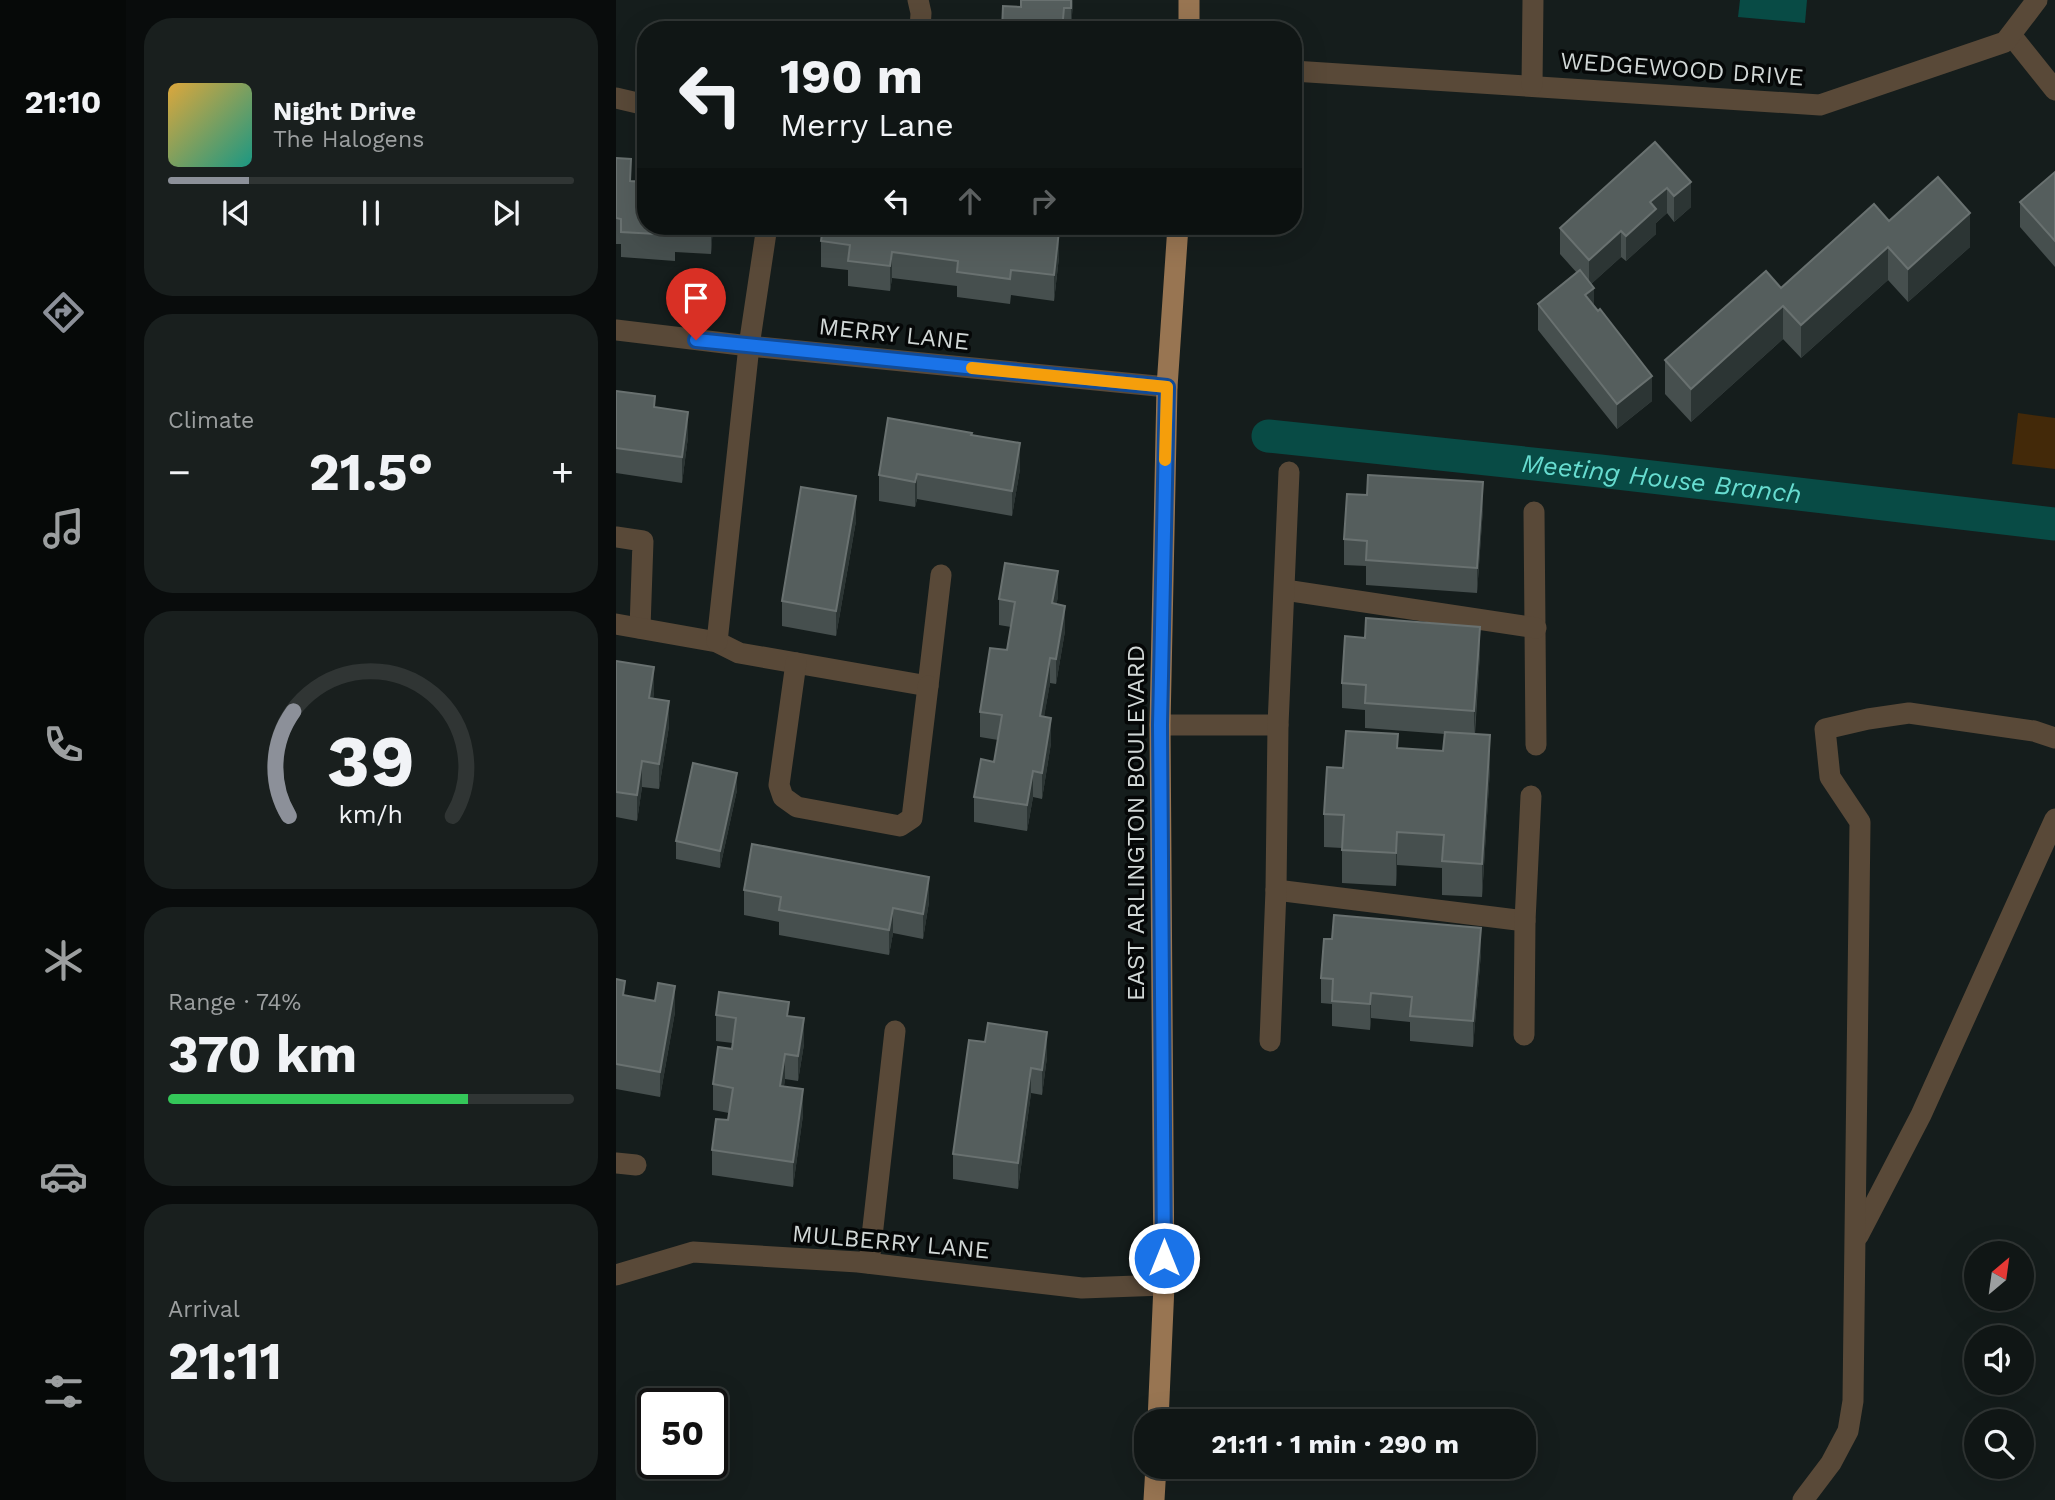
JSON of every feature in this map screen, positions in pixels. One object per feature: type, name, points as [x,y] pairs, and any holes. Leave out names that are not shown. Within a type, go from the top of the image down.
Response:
[{"type":"main road","points":[[1189,0],[1189,21]]},
{"type":"main road","name":"EAST ARLINGTON BOULEVARD","points":[[1159,1409],[1164,1285],[1160,725],[1167,387],[1177,235]]},
{"type":"main road","points":[[1154,1500],[1155,1479]]},
{"type":"street","points":[[918,0],[921,21]]},
{"type":"street","points":[[1532,85],[1533,0]]},
{"type":"street","name":"WEDGEWOOD DRIVE","points":[[1302,72],[1820,105],[2005,42],[2037,0]]},
{"type":"street","points":[[2011,35],[2055,90]]},
{"type":"street","points":[[616,98],[637,103]]},
{"type":"street","points":[[717,642],[749,346],[766,235]]},
{"type":"street","name":"MERRY LANE","points":[[616,330],[749,346],[1167,387]]},
{"type":"street","points":[[1270,1041],[1276,890],[1278,725],[1289,472]]},
{"type":"street","points":[[1534,512],[1536,745]]},
{"type":"street","points":[[616,537],[643,541],[640,628]]},
{"type":"street","points":[[796,663],[779,785],[783,797],[797,807],[900,826],[912,818],[941,575]]},
{"type":"street","points":[[1285,590],[1536,628]]},
{"type":"street","points":[[616,624],[717,642],[739,653],[928,686]]},
{"type":"street","points":[[1804,1500],[1848,1431],[1853,1401],[1860,822],[1830,777],[1825,729],[1909,713],[2034,731],[2055,738]]},
{"type":"street","points":[[1160,725],[1278,725]]},
{"type":"street","points":[[1524,1035],[1525,921],[1531,796]]},
{"type":"street","points":[[1855,1241],[1921,1115],[2055,819]]},
{"type":"street","points":[[1276,890],[1525,921]]},
{"type":"street","points":[[869,1263],[895,1031]]},
{"type":"street","name":"MULBERRY LANE","points":[[616,1275],[692,1252],[869,1263],[1082,1288],[1164,1285]]},
{"type":"shaded area","points":[[2018,413],[2055,418],[2055,469],[2012,464]]},
{"type":"water","points":[[1740,0],[1807,0],[1805,23],[1738,17]]},
{"type":"building","points":[[1021,0],[1071,0],[1071,8],[1064,8],[1063,21],[1002,21],[1003,6],[1021,7]]},
{"type":"building","points":[[1655,142],[1691,182],[1674,196],[1667,188],[1650,202],[1656,209],[1626,236],[1621,231],[1589,260],[1560,228]]},
{"type":"building","points":[[616,158],[631,159],[630,181],[637,181],[637,233],[621,232],[621,219],[616,218]]},
{"type":"building","points":[[2055,172],[2055,241],[2020,202]]},
{"type":"building","points":[[1938,177],[1970,213],[1908,269],[1888,247],[1801,325],[1783,306],[1691,389],[1665,360],[1766,271],[1781,288],[1874,204],[1889,221]]},
{"type":"building","points":[[822,235],[1059,235],[1054,275],[1011,270],[1010,279],[957,272],[958,261],[892,252],[890,266],[848,261],[850,245],[821,241]]},
{"type":"building","points":[[1580,270],[1594,288],[1585,295],[1598,311],[1600,309],[1652,376],[1617,404],[1538,304]]},
{"type":"building","points":[[616,391],[655,396],[654,407],[688,412],[682,457],[616,448]]},
{"type":"building","points":[[888,418],[1020,443],[1012,491],[917,474],[915,482],[879,475]]},
{"type":"building","points":[[1368,475],[1483,482],[1477,568],[1366,560],[1367,541],[1344,539],[1347,494],[1367,495]]},
{"type":"building","points":[[801,487],[856,496],[836,611],[782,601]]},
{"type":"building","points":[[1005,563],[1058,571],[1052,603],[1065,606],[1056,659],[1050,658],[1040,716],[1051,718],[1042,773],[1033,771],[1027,805],[974,797],[981,759],[994,762],[1002,715],[980,712],[990,648],[1007,650],[1015,602],[999,599]]},
{"type":"building","points":[[1366,618],[1480,627],[1474,711],[1365,703],[1366,685],[1342,683],[1345,636],[1365,638]]},
{"type":"building","points":[[616,661],[654,667],[649,698],[669,701],[659,764],[642,761],[637,795],[616,792]]},
{"type":"building","points":[[1346,731],[1398,734],[1397,748],[1443,751],[1445,732],[1490,735],[1482,864],[1442,861],[1444,835],[1397,832],[1396,853],[1342,850],[1344,815],[1324,814],[1327,767],[1343,768]]},
{"type":"building","points":[[693,763],[737,773],[720,851],[676,841]]},
{"type":"building","points":[[752,844],[929,877],[923,914],[893,908],[889,930],[779,910],[781,897],[744,890]]},
{"type":"building","points":[[1334,915],[1481,928],[1473,1021],[1410,1016],[1412,997],[1371,993],[1370,1004],[1332,1001],[1333,979],[1321,978],[1324,939],[1332,939]]},
{"type":"building","points":[[616,979],[625,981],[623,995],[655,1001],[658,983],[675,986],[660,1072],[616,1064]]},
{"type":"building","points":[[719,992],[789,1002],[787,1016],[804,1018],[798,1056],[785,1054],[780,1086],[803,1089],[793,1162],[712,1150],[716,1119],[728,1120],[733,1088],[713,1084],[718,1047],[732,1049],[736,1018],[716,1015]]},
{"type":"building","points":[[988,1023],[1047,1032],[1042,1070],[1031,1068],[1018,1163],[953,1154],[969,1040],[985,1042]]},
{"type":"waterway","name":"Meeting House Branch","points":[[1268,436],[1600,471],[2055,524]]},
{"type":"slow traffic","points":[[972,368],[1167,387],[1165,460]]},
{"type":"route","points":[[696,340],[1167,387],[1160,725],[1164,1258]]}]
